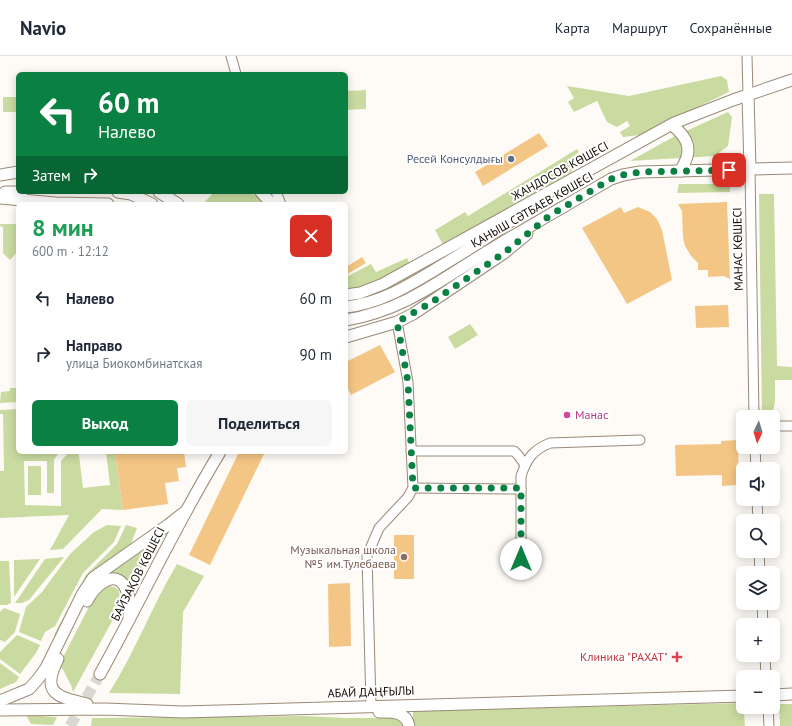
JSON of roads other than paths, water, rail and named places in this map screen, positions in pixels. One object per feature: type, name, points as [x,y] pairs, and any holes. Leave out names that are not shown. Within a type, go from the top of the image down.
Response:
[{"type":"main road","name":"ЖАНДОСОВ КӨШЕСІ","points":[[348,295],[360,293],[383,284],[541,199],[672,125],[748,95],[792,80]]},
{"type":"main road","name":"МАНАС КӨШЕСІ","points":[[748,95],[750,169]]},
{"type":"main road","points":[[672,125],[683,136],[689,151],[687,160],[680,171]]},
{"type":"main road","name":"ҚАНЫШ СӘТБАЕВ КӨШЕСІ","points":[[348,307],[366,303],[392,294],[492,242],[549,216],[611,179],[623,175],[680,171],[792,168]]},
{"type":"main road","points":[[0,175],[16,172]]},
{"type":"main road","points":[[0,181],[16,180]]},
{"type":"main road","points":[[0,192],[16,192]]},
{"type":"main road","points":[[130,194],[148,202]]},
{"type":"main road","points":[[163,194],[175,202]]},
{"type":"main road","points":[[263,194],[270,202]]},
{"type":"main road","points":[[0,198],[44,202]]},
{"type":"main road","name":"ҚАНЫШ СӘТБАЕВ КӨШЕСІ","points":[[348,320],[377,313],[404,302],[492,242],[541,199]]},
{"type":"main road","points":[[348,336],[397,322],[429,304],[504,253],[549,216]]},
{"type":"main road","name":"БАЙЗАҚОВ КӨШЕСІ","points":[[199,486],[209,454]]},
{"type":"main road","name":"БАЙЗАҚОВ КӨШЕСІ","points":[[100,674],[130,621],[199,486],[219,454]]},
{"type":"main road","points":[[0,701],[29,688],[38,679],[46,668],[83,593],[93,578],[186,511]]},
{"type":"main road","points":[[105,709],[66,700],[58,696],[53,690],[51,682],[53,669],[92,592],[103,581],[111,579],[121,582],[127,590],[130,621]]},
{"type":"main road","points":[[780,695],[792,694]]},
{"type":"main road","name":"АБАЙ ДАҢҒЫЛЫ","points":[[0,710],[105,709],[183,712],[371,705],[736,696]]},
{"type":"main road","points":[[309,707],[345,712],[394,712],[404,716],[409,726]]},
{"type":"street","points":[[231,56],[235,72]]},
{"type":"street","name":"МАНАС КӨШЕСІ","points":[[747,56],[748,95]]},
{"type":"street","name":"МАНАС КӨШЕСІ","points":[[750,169],[754,410]]},
{"type":"street","points":[[371,705],[367,556],[379,528],[408,497],[413,488],[408,382],[397,322]]},
{"type":"street","points":[[780,426],[792,426]]},
{"type":"street","points":[[521,559],[521,476],[525,464],[536,449],[550,443],[640,440]]},
{"type":"street","points":[[411,451],[514,451],[525,464]]},
{"type":"street","points":[[413,488],[521,488]]},
{"type":"street","points":[[768,714],[769,726]]},
{"type":"tunnel","points":[[70,726],[100,674]]},
{"type":"place","name":"Ресей Консулдығы","points":[[511,159]]},
{"type":"place","name":"Манас","points":[[567,415]]},
{"type":"place","name":"Музыкальная школа №5 им.Тулебаева","points":[[404,557]]},
{"type":"place","name":"Клиника \"РАХАТ\"","points":[[677,657]]}]
